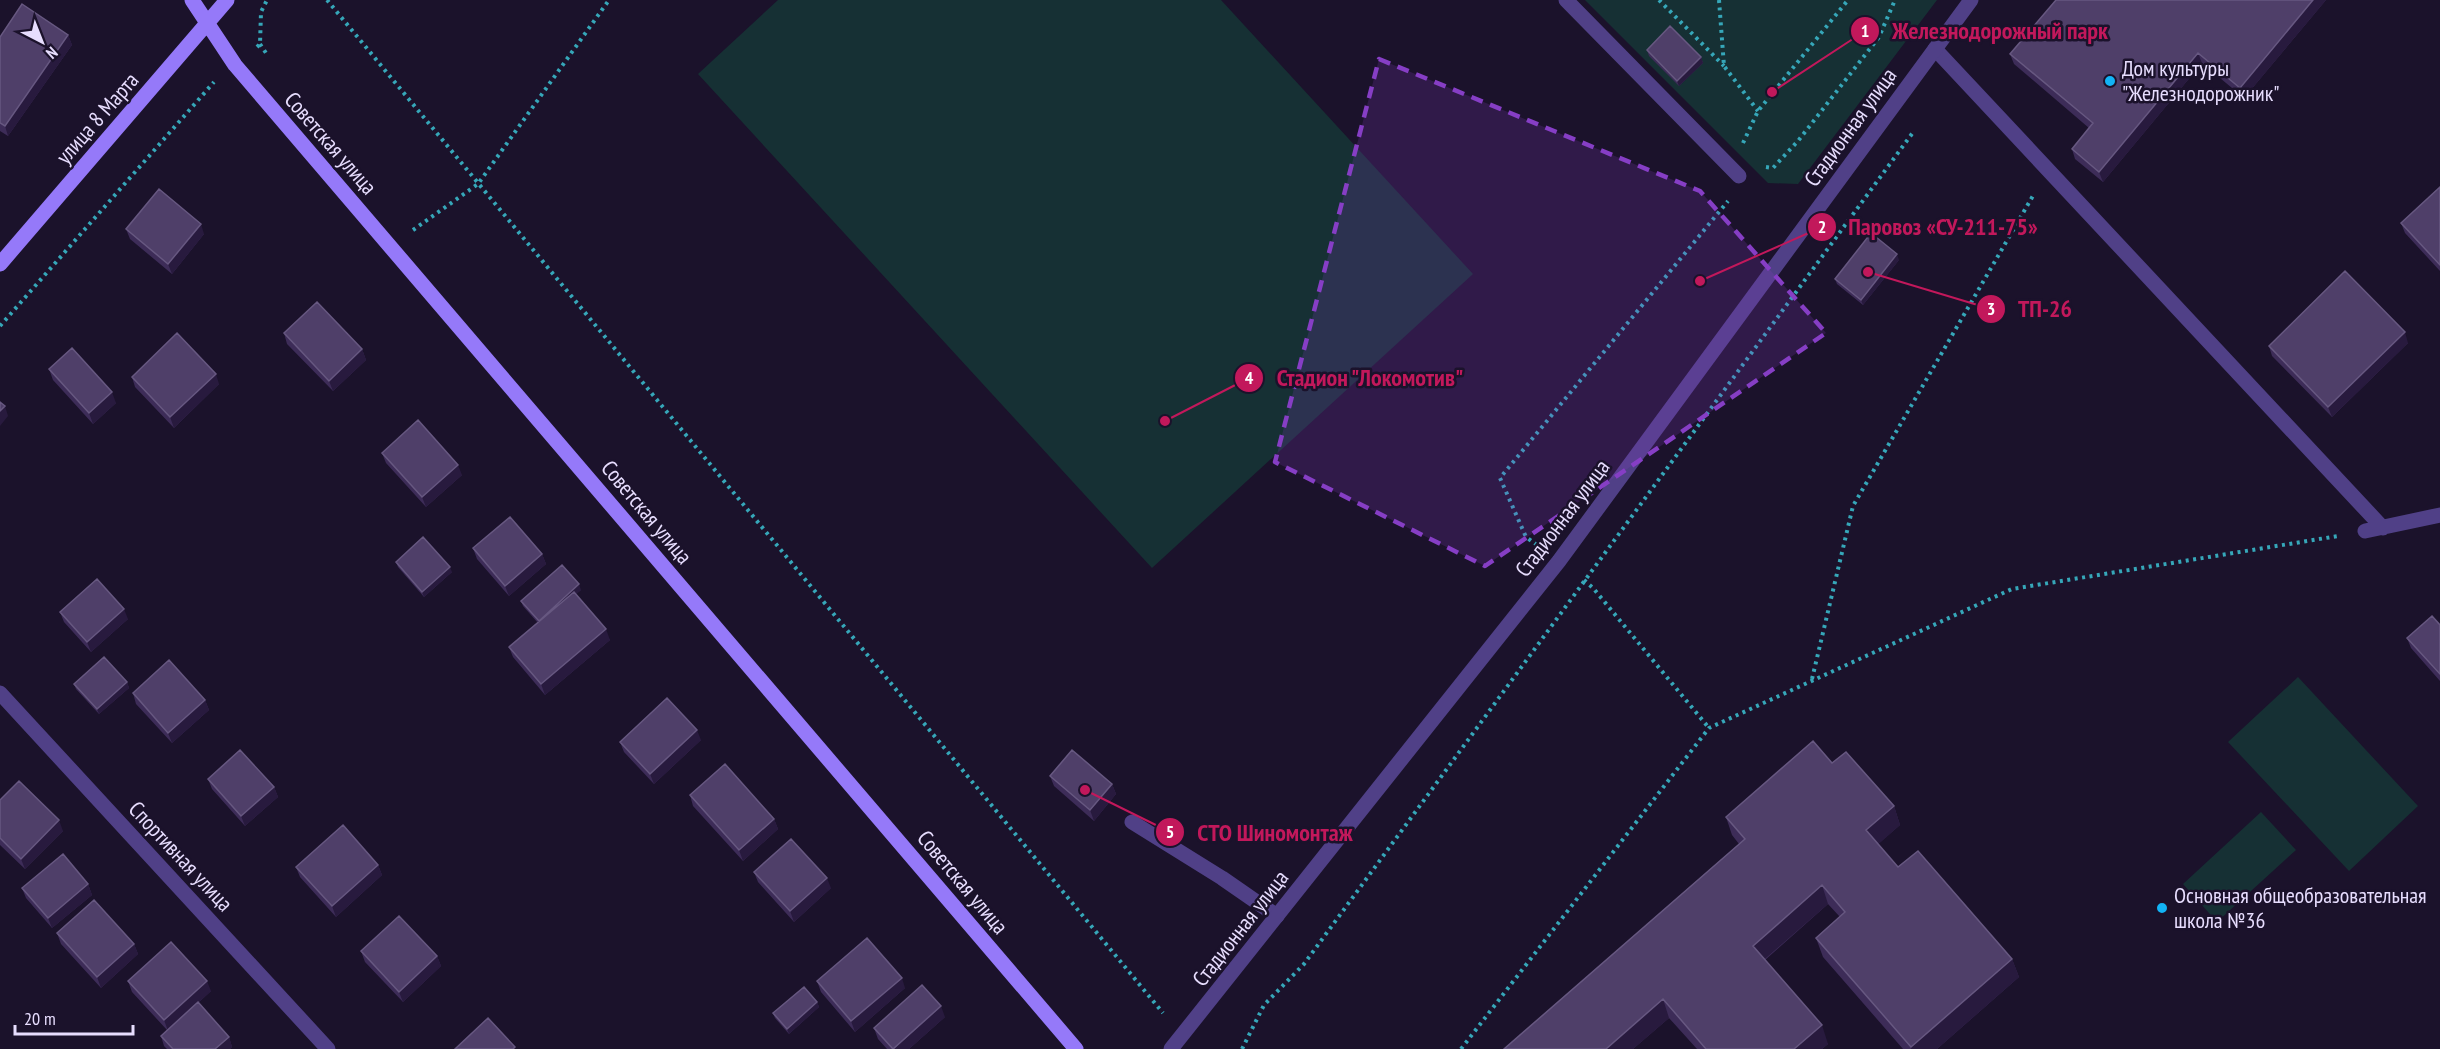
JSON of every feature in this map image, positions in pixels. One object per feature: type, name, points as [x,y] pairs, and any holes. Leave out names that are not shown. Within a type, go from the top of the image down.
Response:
[{"type":"street","name":"Советская улица","points":[[192,0],[235,65],[1076,1049]]},
{"type":"street","name":"улица 8 Марта","points":[[0,264],[227,0]]},
{"type":"street","points":[[1566,0],[1739,176]]},
{"type":"street","name":"Стадионная улица","points":[[1171,1049],[1559,561],[1971,0]]},
{"type":"street","points":[[1935,49],[2383,528]]},
{"type":"street","points":[[2366,531],[2440,515]]},
{"type":"street","name":"Спортивная улица","points":[[0,693],[328,1049]]},
{"type":"street","points":[[1132,822],[1222,878],[1277,916]]},
{"type":"path","points":[[0,326],[208,87],[260,44],[261,12],[267,0]]},
{"type":"path","points":[[327,0],[1182,1037]]},
{"type":"path","points":[[390,246],[478,184],[609,0]]},
{"type":"path","points":[[1659,0],[1724,66],[1758,111]]},
{"type":"path","points":[[1719,0],[1724,66]]},
{"type":"path","points":[[1709,728],[1585,581],[1526,537],[1500,478],[1729,201],[1739,176],[1743,144],[1758,111],[1848,0]]},
{"type":"path","points":[[1739,176],[1763,167],[1773,168],[1798,141],[1878,36],[1895,0]]},
{"type":"path","points":[[1242,1049],[1264,1005],[1304,964],[1919,124]]},
{"type":"path","points":[[1812,679],[1853,506],[2047,170]]},
{"type":"path","points":[[1461,1049],[1709,728],[2012,589],[2366,531]]},
{"type":"highlighted area","points":[[1379,59],[1700,191],[1826,333],[1485,566],[1275,462]]},
{"type":"green space","points":[[778,0],[1221,0],[1473,274],[1152,568],[698,74]]},
{"type":"green space","points":[[1585,0],[1937,0],[1798,184],[1768,183]]},
{"type":"green space","points":[[2298,677],[2418,806],[2349,871],[2228,742]]},
{"type":"green space","points":[[2261,812],[2296,850],[2217,922],[2183,884]]},
{"type":"building","name":"Дом культуры \"Железнодорожник\"","points":[[2056,0],[2313,0],[2240,88],[2198,53],[2099,172],[2072,149],[2093,123],[2010,54]]},
{"type":"building","points":[[22,4],[68,35],[5,126],[0,123],[0,37]]},
{"type":"building","points":[[1670,26],[1701,57],[1677,81],[1647,50]]},
{"type":"building","points":[[2440,187],[2440,265],[2401,223]]},
{"type":"building","points":[[159,189],[201,224],[168,264],[126,229]]},
{"type":"building","points":[[1871,233],[1897,254],[1861,300],[1835,279]]},
{"type":"building","points":[[2345,271],[2405,332],[2328,407],[2269,346]]},
{"type":"building","points":[[317,302],[362,349],[329,381],[284,333]]},
{"type":"building","points":[[177,333],[216,374],[170,417],[132,377]]},
{"type":"building","points":[[72,348],[112,392],[89,413],[49,369]]},
{"type":"building","points":[[418,420],[458,465],[422,497],[382,453]]},
{"type":"building","points":[[510,517],[542,554],[505,586],[473,548]]},
{"type":"building","points":[[423,537],[450,567],[422,592],[396,562]]},
{"type":"building","points":[[562,565],[579,584],[539,621],[521,601]]},
{"type":"building","points":[[97,579],[124,609],[87,642],[60,612]]},
{"type":"building","points":[[574,592],[606,629],[541,684],[509,647]]},
{"type":"building","points":[[2432,616],[2440,625],[2440,674],[2407,638]]},
{"type":"building","points":[[104,657],[127,682],[97,709],[74,684]]},
{"type":"building","points":[[169,660],[205,700],[168,733],[133,693]]},
{"type":"building","points":[[667,698],[697,730],[650,774],[620,742]]},
{"type":"building","points":[[1813,741],[1832,763],[1846,752],[1894,806],[1866,830],[1898,867],[1918,851],[2012,959],[1911,1047],[1816,938],[1845,912],[1822,885],[1753,946],[1822,1025],[1794,1049],[1706,1049],[1663,999],[1606,1049],[1504,1049],[1745,839],[1726,817]]},
{"type":"building","points":[[240,750],[274,787],[241,816],[208,779]]},
{"type":"building","points":[[1072,750],[1112,784],[1090,810],[1050,776]]},
{"type":"building","points":[[725,764],[774,819],[739,850],[690,795]]},
{"type":"building","points":[[19,781],[59,820],[21,859],[0,838],[0,800]]},
{"type":"building","points":[[343,825],[378,865],[332,906],[296,867]]},
{"type":"building","points":[[791,839],[827,878],[790,911],[754,872]]},
{"type":"building","points":[[63,854],[88,884],[48,918],[22,888]]},
{"type":"building","points":[[94,900],[134,944],[97,977],[57,933]]},
{"type":"building","points":[[399,916],[437,956],[399,992],[361,951]]},
{"type":"building","points":[[867,938],[902,978],[851,1021],[817,981]]},
{"type":"building","points":[[171,942],[207,981],[164,1020],[128,981]]},
{"type":"building","points":[[922,985],[941,1006],[893,1049],[874,1028]]},
{"type":"building","points":[[804,987],[817,1002],[787,1029],[773,1013]]},
{"type":"building","points":[[198,1002],[229,1037],[215,1049],[173,1049],[161,1036]]},
{"type":"building","points":[[488,1018],[515,1047],[513,1049],[455,1049]]},
{"type":"place","name":"Дом культуры \"Железнодорожник\"","points":[[2110,81]]},
{"type":"place","name":"Железнодорожный парк","points":[[1772,92]]},
{"type":"place","name":"ТП-26","points":[[1868,272]]},
{"type":"place","name":"Паровоз «СУ-211-75»","points":[[1700,281]]},
{"type":"place","name":"Стадион \"Локомотив\"","points":[[1165,421]]},
{"type":"place","name":"СТО Шиномонтаж","points":[[1085,790]]},
{"type":"place","name":"Основная общеобразовательная школа №36","points":[[2162,908]]}]
